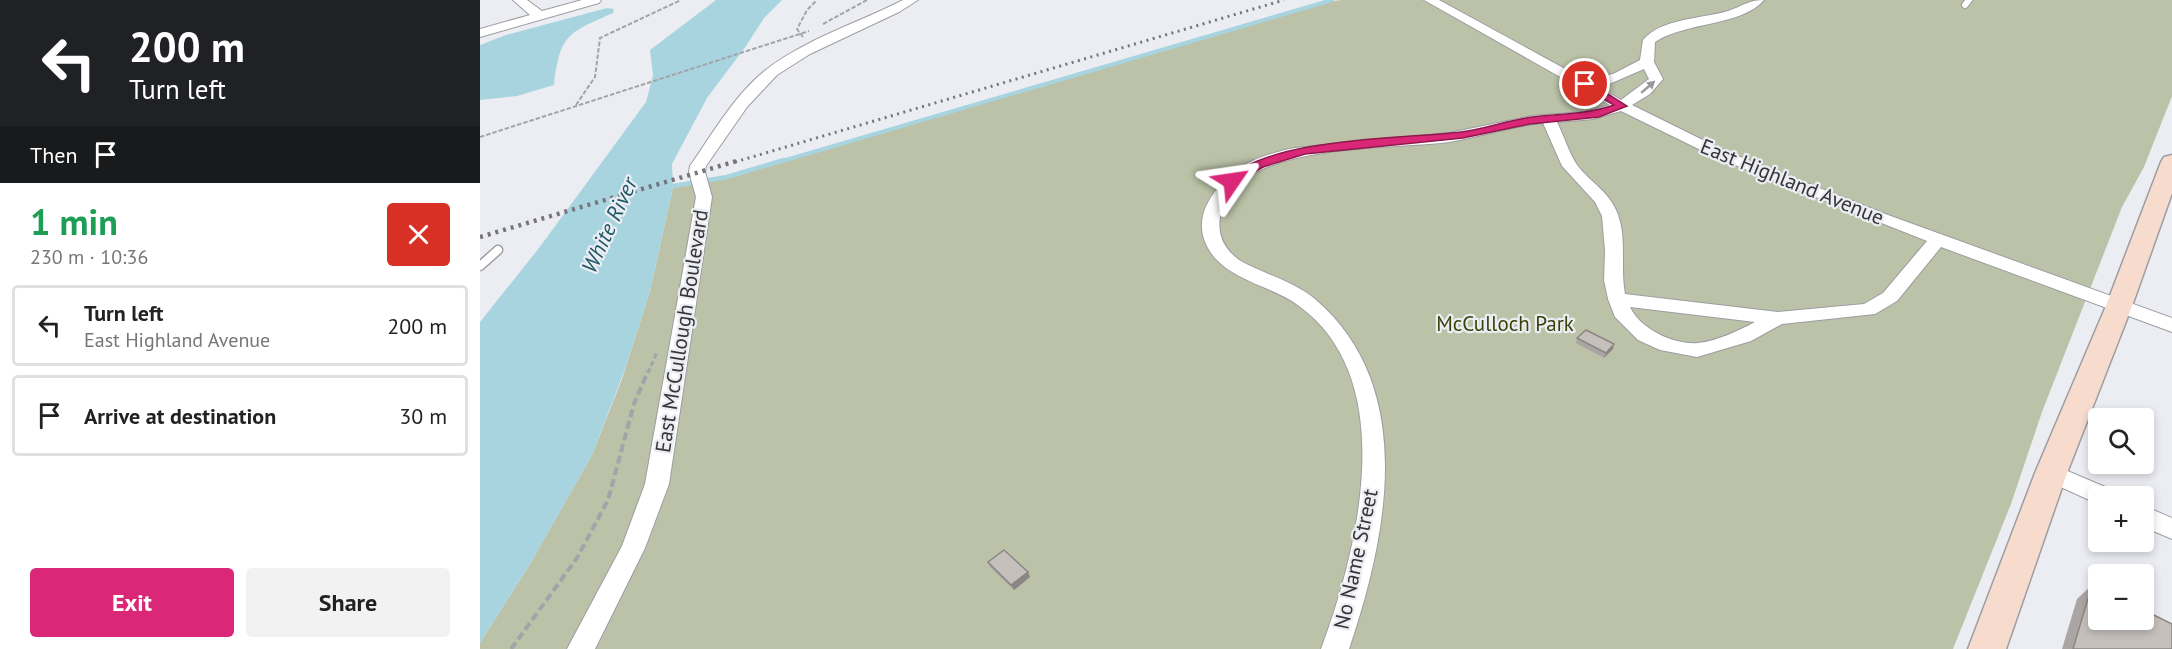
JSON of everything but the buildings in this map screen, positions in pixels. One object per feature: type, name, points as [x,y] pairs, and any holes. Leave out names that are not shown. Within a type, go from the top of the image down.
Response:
[{"type":"main road","points":[[1987,649],[2051,473],[2170,176]]},
{"type":"street","points":[[519,0],[540,16]]},
{"type":"street","points":[[480,33],[596,0]]},
{"type":"street","name":"East McCullough Boulevard","points":[[581,649],[633,548],[649,514],[654,494],[704,197],[697,172],[698,166],[751,94],[771,73],[806,52],[912,0]]},
{"type":"street","name":"East Highland Avenue","points":[[1430,0],[1672,132],[1757,170],[1937,240],[2172,325]]},
{"type":"street","name":"No Name Street","points":[[1335,649],[1360,563],[1372,503],[1375,438],[1365,389],[1347,346],[1323,315],[1277,284],[1246,273],[1226,260],[1216,248],[1212,238],[1213,208],[1232,181],[1252,168],[1282,156],[1320,148],[1463,135],[1548,118],[1599,114],[1622,106],[1654,82],[1656,76],[1647,62],[1649,40],[1654,36],[1670,28],[1740,10],[1758,0]]},
{"type":"street","points":[[1647,62],[1548,118],[1570,166],[1602,200],[1611,216],[1614,251],[1613,280],[1617,299],[1625,317],[1645,335],[1667,345],[1690,350],[1716,346],[1744,336],[1778,318]]},
{"type":"street","points":[[1617,299],[1778,318],[1855,312],[1882,304],[1937,240]]},
{"type":"street","points":[[2051,473],[2088,490]]},
{"type":"street","points":[[2154,521],[2172,529]]},
{"type":"lane","points":[[480,266],[498,250]]},
{"type":"path","points":[[575,106],[594,79],[597,45],[600,38],[681,0]]},
{"type":"path","points":[[820,26],[867,0]]},
{"type":"path","points":[[480,137],[809,31]]},
{"type":"path","points":[[512,649],[515,641],[577,558],[608,500],[634,404],[659,349]]},
{"type":"green space","name":"McCulloch Park","points":[[1341,0],[2172,0],[2172,96],[2144,167],[2122,207],[2042,412],[2011,504],[1953,649],[480,649],[480,643],[530,564],[592,455],[622,379],[650,291],[673,187],[727,177],[1314,4]]},
{"type":"water","name":"White River","points":[[716,0],[782,0],[764,18],[707,98],[672,164],[673,187],[650,291],[625,369],[592,455],[530,564],[480,643],[480,322],[539,248],[646,102],[653,75],[650,50]]},
{"type":"water","points":[[607,8],[614,9],[613,13],[576,31],[563,45],[554,85],[517,96],[480,100],[480,45],[506,35]]},
{"type":"waterway","points":[[779,162],[1332,0]]},
{"type":"waterway","points":[[667,187],[727,177],[784,160]]},
{"type":"railway","points":[[735,162],[1284,0]]},
{"type":"railway","points":[[480,237],[740,160]]},
{"type":"route","points":[[1232,181],[1259,164],[1304,151],[1463,135],[1530,121],[1599,114],[1622,106],[1585,84]]}]
